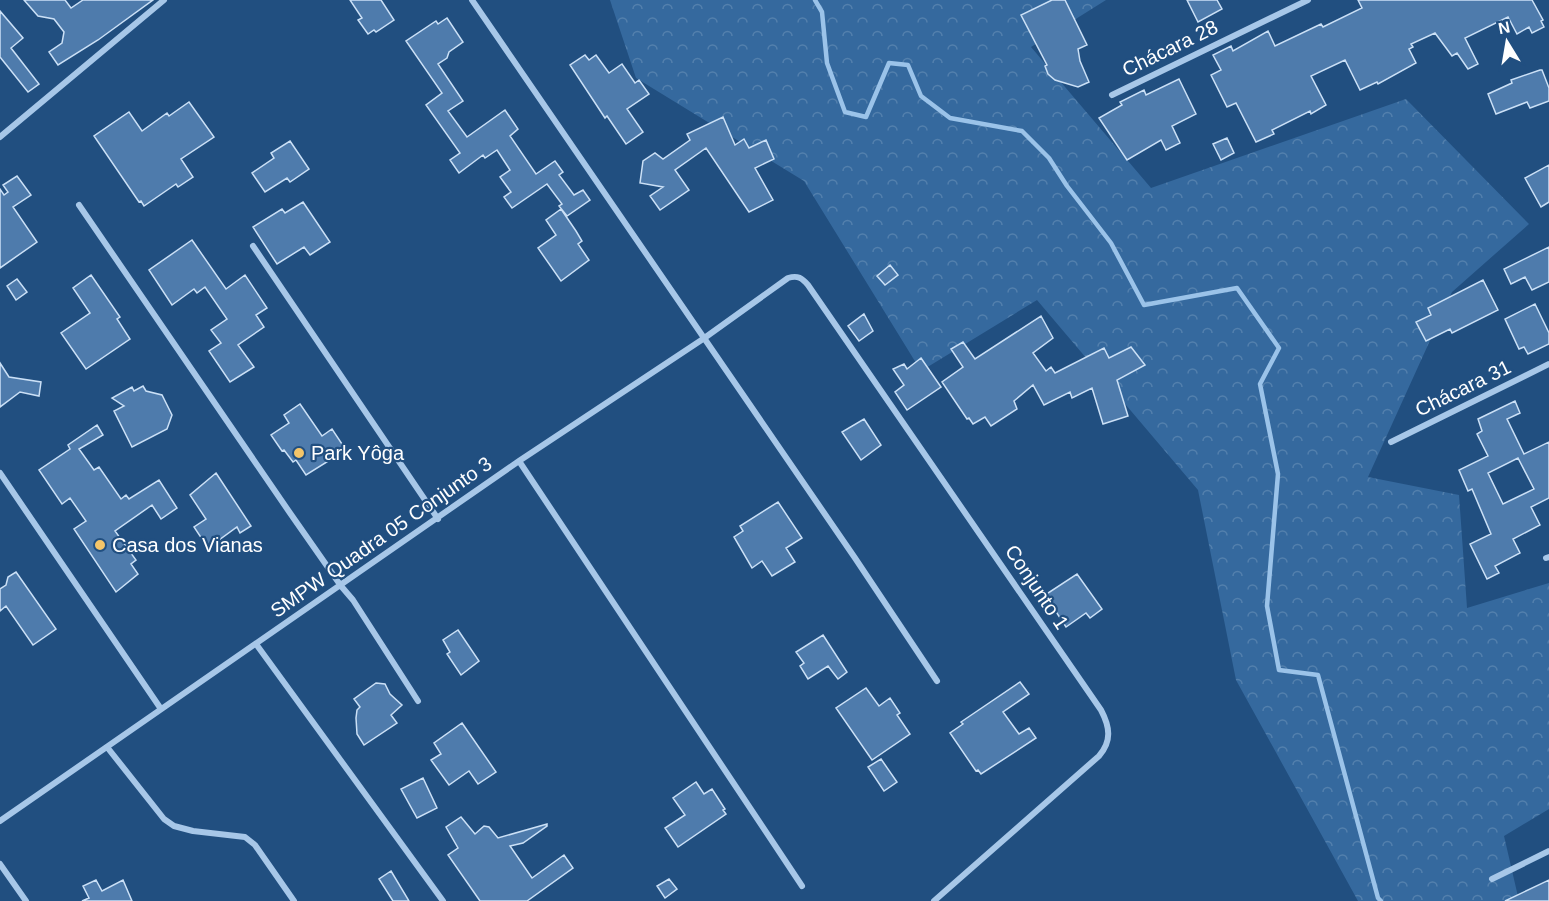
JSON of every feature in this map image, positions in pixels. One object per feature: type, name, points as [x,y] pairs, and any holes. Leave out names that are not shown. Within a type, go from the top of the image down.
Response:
[{"type":"street","points":[[0,137],[164,0]]},
{"type":"street","points":[[472,0],[937,681]]},
{"type":"street","name":"Chácara 28","points":[[1112,95],[1308,0]]},
{"type":"street","points":[[79,205],[341,586],[353,600],[418,701]]},
{"type":"street","points":[[253,246],[438,519]]},
{"type":"street","name":"Conjunto 1","points":[[783,282],[797,276],[808,285],[1101,710],[1108,726],[1107,748],[934,901]]},
{"type":"street","name":"SMPW Quadra 05 Conjunto 3","points":[[0,821],[519,461],[703,339],[783,282]]},
{"type":"street","name":"Chácara 31","points":[[1392,442],[1549,364]]},
{"type":"street","points":[[519,461],[802,886]]},
{"type":"street","points":[[0,473],[161,709]]},
{"type":"street","points":[[256,644],[443,901]]},
{"type":"street","points":[[107,747],[164,819],[174,826],[193,831],[245,837],[255,845],[294,901]]},
{"type":"street","points":[[1492,879],[1549,851]]},
{"type":"street","points":[[0,864],[26,901]]},
{"type":"green space","points":[[610,0],[1106,0],[1031,47],[1151,188],[1406,99],[1529,224],[1452,292],[1368,477],[1459,495],[1467,608],[1549,583],[1549,809],[1504,836],[1519,901],[1358,901],[1236,680],[1198,490],[1037,300],[921,371],[804,181],[636,78]]},
{"type":"building","points":[[24,0],[65,0],[71,8],[83,0],[153,0],[98,40],[58,65],[49,52],[62,43],[64,32],[54,19],[38,16]]},
{"type":"building","points":[[350,0],[381,0],[394,20],[376,32],[374,30],[368,34],[358,20],[362,18]]},
{"type":"building","points":[[1052,0],[1065,0],[1087,45],[1078,49],[1080,61],[1089,82],[1078,87],[1055,80],[1048,74],[1045,66],[1047,65],[1021,15]]},
{"type":"building","points":[[1187,0],[1217,0],[1222,9],[1198,22]]},
{"type":"building","points":[[1358,0],[1532,0],[1543,20],[1541,21],[1544,27],[1532,33],[1529,27],[1517,34],[1508,17],[1465,38],[1478,64],[1468,69],[1457,53],[1452,56],[1435,33],[1411,44],[1413,47],[1409,49],[1416,63],[1378,84],[1377,82],[1360,90],[1345,60],[1311,76],[1326,105],[1311,114],[1310,111],[1272,130],[1274,134],[1256,142],[1236,103],[1227,107],[1211,75],[1221,70],[1213,55],[1231,46],[1233,51],[1268,31],[1275,46],[1321,24],[1323,27],[1362,8]]},
{"type":"building","points":[[0,11],[23,38],[11,48],[39,84],[28,92],[0,57]]},
{"type":"building","points":[[447,18],[463,42],[438,64],[463,101],[448,111],[467,137],[505,110],[518,129],[510,136],[536,174],[555,161],[563,172],[559,175],[574,195],[583,190],[590,200],[567,216],[559,206],[562,204],[547,184],[512,208],[504,197],[511,192],[500,177],[510,170],[497,150],[485,158],[483,155],[459,173],[450,160],[460,153],[426,105],[442,93],[406,41],[436,21],[438,24]]},
{"type":"building","points":[[585,55],[589,60],[596,55],[609,73],[622,64],[635,83],[639,80],[649,94],[627,109],[643,132],[626,144],[607,116],[605,118],[570,65]]},
{"type":"building","points":[[1540,70],[1549,88],[1549,101],[1530,108],[1527,102],[1496,114],[1488,94],[1512,83],[1511,80]]},
{"type":"building","points":[[1179,79],[1196,114],[1172,126],[1180,143],[1166,150],[1161,140],[1127,160],[1099,118],[1122,105],[1120,102],[1144,90],[1146,95]]},
{"type":"building","points":[[189,102],[214,137],[181,159],[193,177],[178,187],[176,184],[144,206],[94,136],[129,112],[142,131],[167,113],[169,116]]},
{"type":"building","points":[[723,117],[735,145],[744,139],[749,148],[766,140],[774,159],[755,168],[773,200],[749,212],[706,148],[675,170],[689,190],[660,210],[650,196],[663,187],[640,183],[643,161],[655,153],[663,159],[690,140],[687,134]]},
{"type":"building","points":[[1227,138],[1234,153],[1221,160],[1213,144]]},
{"type":"building","points":[[290,141],[309,169],[290,182],[287,178],[265,192],[252,173],[274,158],[271,153]]},
{"type":"building","points":[[1549,165],[1549,202],[1541,207],[1525,178]]},
{"type":"building","points":[[17,176],[31,195],[13,207],[37,242],[0,268],[0,189],[4,195],[8,192],[3,185]]},
{"type":"building","points":[[303,202],[330,242],[310,255],[304,247],[277,264],[253,227],[282,209],[285,213]]},
{"type":"building","points":[[561,209],[582,241],[578,244],[589,260],[561,281],[538,248],[556,235],[546,220]]},
{"type":"building","points":[[192,240],[226,289],[245,275],[267,308],[256,315],[264,327],[238,345],[254,367],[230,382],[209,351],[221,343],[211,330],[227,319],[205,287],[197,293],[194,289],[172,305],[149,270]]},
{"type":"building","points":[[1549,247],[1549,282],[1532,290],[1525,277],[1511,284],[1504,269]]},
{"type":"building","points":[[890,265],[898,275],[885,285],[877,276]]},
{"type":"building","points":[[91,275],[120,317],[117,319],[130,339],[86,369],[61,333],[90,313],[73,288]]},
{"type":"building","points":[[17,279],[27,292],[16,300],[7,286]]},
{"type":"building","points":[[1483,280],[1498,310],[1452,333],[1450,329],[1426,341],[1416,322],[1431,315],[1428,308]]},
{"type":"building","points":[[1535,304],[1549,333],[1549,344],[1528,354],[1524,347],[1519,349],[1505,319]]},
{"type":"building","points":[[864,314],[873,331],[859,341],[848,326]]},
{"type":"building","points":[[1041,316],[1053,338],[1033,353],[1046,371],[1051,367],[1055,373],[1104,348],[1109,358],[1131,347],[1145,365],[1117,380],[1128,416],[1103,424],[1092,388],[1072,398],[1070,392],[1044,405],[1033,385],[1014,401],[1017,409],[991,426],[985,417],[973,424],[969,418],[967,419],[942,382],[963,367],[951,349],[963,342],[975,359]]},
{"type":"building","points":[[921,358],[941,387],[907,410],[895,392],[904,385],[893,369],[904,364],[907,369]]},
{"type":"building","points":[[0,363],[9,377],[41,382],[39,396],[20,392],[0,407]]},
{"type":"building","points":[[143,386],[146,391],[162,395],[172,415],[167,429],[132,447],[114,411],[124,406],[112,398],[132,387],[134,391]]},
{"type":"building","points":[[1515,401],[1520,413],[1507,419],[1524,454],[1549,442],[1549,498],[1531,507],[1540,525],[1513,539],[1520,553],[1495,566],[1499,573],[1487,579],[1470,544],[1491,534],[1472,489],[1468,491],[1459,470],[1488,456],[1477,434],[1482,431],[1478,419]],"holes":[[[1518,458],[1534,489],[1503,504],[1488,473]]]},
{"type":"building","points":[[300,404],[322,436],[332,429],[346,450],[306,475],[296,460],[293,462],[284,450],[282,451],[271,435],[289,423],[284,415]]},
{"type":"building","points":[[864,419],[881,445],[861,460],[842,432]]},
{"type":"building","points":[[97,425],[103,435],[79,449],[94,470],[99,467],[121,499],[126,495],[129,499],[159,480],[177,508],[161,519],[152,505],[115,531],[136,560],[131,564],[138,574],[116,592],[74,529],[86,521],[70,498],[62,504],[39,470],[70,449],[68,445]]},
{"type":"building","points":[[216,473],[251,526],[240,533],[237,527],[208,548],[194,527],[206,519],[190,495]]},
{"type":"building","points":[[778,502],[802,538],[786,548],[795,562],[772,576],[762,561],[752,568],[734,537],[743,531],[740,526]]},
{"type":"building","points":[[16,572],[56,629],[33,645],[6,606],[0,611],[0,589],[6,585],[8,577]]},
{"type":"building","points":[[1077,574],[1102,609],[1090,618],[1086,613],[1066,627],[1045,595]]},
{"type":"building","points":[[458,630],[479,661],[461,675],[447,654],[450,652],[443,640]]},
{"type":"building","points":[[823,635],[847,672],[838,679],[828,666],[808,679],[800,666],[804,663],[796,652]]},
{"type":"building","points":[[1020,682],[1029,694],[1003,712],[1019,734],[1029,728],[1036,738],[981,774],[978,770],[976,771],[950,733],[963,724],[961,722]]},
{"type":"building","points":[[376,683],[385,684],[390,694],[402,705],[391,715],[397,723],[364,745],[357,734],[356,718],[360,707],[354,699]]},
{"type":"building","points":[[866,688],[879,706],[890,698],[900,713],[897,715],[910,734],[872,760],[836,708]]},
{"type":"building","points":[[462,723],[496,772],[478,784],[469,771],[449,785],[431,760],[441,754],[434,743]]},
{"type":"building","points":[[881,759],[897,782],[884,791],[868,767]]},
{"type":"building","points":[[423,778],[437,808],[417,818],[401,789]]},
{"type":"building","points":[[696,782],[704,794],[712,789],[726,814],[678,847],[665,828],[685,815],[673,798]]},
{"type":"building","points":[[461,817],[475,834],[484,826],[489,827],[498,838],[547,824],[523,843],[510,846],[532,878],[564,855],[573,868],[527,901],[480,901],[448,855],[458,848],[446,827]]},
{"type":"building","points":[[391,871],[409,901],[393,901],[379,879]]},
{"type":"building","points":[[669,879],[677,889],[665,898],[657,886]]},
{"type":"building","points":[[96,880],[102,891],[123,880],[132,901],[82,901],[89,898],[83,886]]},
{"type":"building","points":[[1549,880],[1549,901],[1505,901]]},
{"type":"waterway","points":[[815,0],[822,12],[827,63],[845,112],[866,117],[889,63],[908,65],[921,96],[950,118],[1022,131],[1049,158],[1067,186],[1111,243],[1144,305],[1237,288],[1279,348],[1260,384],[1278,474],[1267,606],[1279,670],[1318,675],[1378,898],[1381,901]]},
{"type":"place","name":"Park Yôga","points":[[299,453]]},
{"type":"place","name":"Casa dos Vianas","points":[[100,545]]}]
